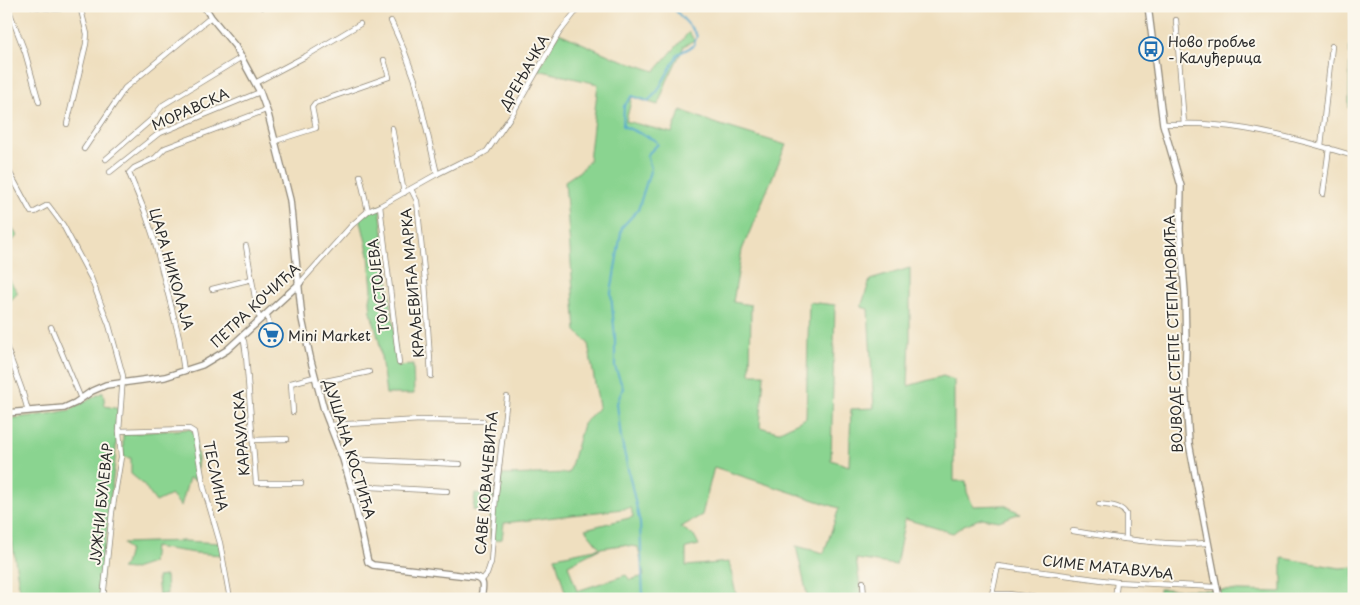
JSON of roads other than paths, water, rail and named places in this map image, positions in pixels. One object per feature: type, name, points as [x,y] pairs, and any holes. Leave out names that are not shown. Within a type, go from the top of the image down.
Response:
[{"type":"street","points":[[33,6],[57,9],[72,6]]},
{"type":"street","points":[[67,124],[86,44],[87,34],[80,6]]},
{"type":"street","name":"ДУШАНА КОСТИЋА","points":[[204,6],[211,17],[232,40],[260,92],[266,110],[290,200],[300,283],[302,319],[315,380],[351,486],[368,562],[373,565],[470,576],[482,580]]},
{"type":"street","name":"ДРЕЊАЧКА","points":[[506,125],[559,33],[580,6]]},
{"type":"street","name":"ВОЈВОДЕ СТЕПЕ СТЕПАНОВИЋА","points":[[1148,6],[1163,124],[1181,186],[1180,229],[1186,325],[1186,409],[1192,466],[1218,599]]},
{"type":"street","points":[[8,8],[25,52],[39,102]]},
{"type":"street","points":[[84,149],[124,88],[211,17]]},
{"type":"street","points":[[1176,20],[1184,124]]},
{"type":"street","points":[[390,21],[413,74],[438,174]]},
{"type":"street","points":[[255,83],[360,24]]},
{"type":"street","points":[[1321,146],[1332,46]]},
{"type":"street","points":[[106,159],[152,119],[163,105],[242,57]]},
{"type":"street","points":[[275,142],[316,128],[312,107],[315,103],[389,77],[384,60]]},
{"type":"street","name":"МОРАВСКА","points":[[110,172],[158,134],[260,92]]},
{"type":"street","name":"ЦАРА НИКОЛАЈА","points":[[184,371],[179,337],[154,239],[129,175],[132,169],[155,158],[165,148],[266,110]]},
{"type":"street","points":[[1163,124],[1221,126],[1288,137],[1354,156]]},
{"type":"street","name":"ПЕТРА КОЧИЋА","points":[[6,413],[64,408],[100,387],[146,380],[184,371],[215,358],[227,350],[300,283],[352,225],[368,211],[438,174],[482,154],[490,147],[506,125]]},
{"type":"street","points":[[392,128],[404,193]]},
{"type":"street","points":[[1323,194],[1329,148]]},
{"type":"street","name":"ЈУЖНИ БУЛЕВАР","points":[[6,166],[30,211],[33,213],[45,206],[50,207],[80,257],[104,310],[120,361],[123,382],[119,431],[121,457],[112,512],[103,599]]},
{"type":"street","points":[[360,176],[368,211]]},
{"type":"street","name":"КРАЉЕВИЋА МАРКА","points":[[411,189],[417,201],[425,281],[431,376]]},
{"type":"street","name":"ТОЛСТОЈЕВА","points":[[380,206],[399,363]]},
{"type":"street","points":[[246,246],[258,315],[261,318]]},
{"type":"street","points":[[212,288],[252,279]]},
{"type":"street","points":[[266,314],[270,336]]},
{"type":"street","points":[[51,326],[81,399]]},
{"type":"street","name":"КАРАУЛСКА","points":[[241,337],[244,341],[246,355],[256,483],[301,483]]},
{"type":"street","points":[[6,346],[28,411]]},
{"type":"street","points":[[315,380],[369,372]]},
{"type":"street","name":"ДУШАНА КОСТИЋА","points":[[293,412],[291,382],[315,380]]},
{"type":"street","name":"САВЕ КОВАЧЕВИЋА","points":[[480,599],[482,580],[488,574],[491,562],[507,398]]},
{"type":"street","points":[[329,425],[421,420],[483,421]]},
{"type":"street","name":"ТЕСЛИНА","points":[[119,431],[189,429],[196,435],[198,459],[204,488],[220,543],[230,599]]},
{"type":"street","points":[[253,440],[286,439]]},
{"type":"street","points":[[343,459],[460,464]]},
{"type":"street","points":[[351,486],[447,491]]},
{"type":"street","points":[[1100,504],[1119,507],[1125,511],[1126,539]]},
{"type":"street","points":[[1073,531],[1126,539],[1189,544],[1207,543]]},
{"type":"street","name":"СИМЕ МАТАВУЉА","points":[[991,596],[998,566],[1116,582],[1216,587]]},
{"type":"street","points":[[864,582],[864,599]]},
{"type":"street","points":[[1116,582],[1116,599]]},
{"type":"street","points":[[991,596],[1004,594],[1044,599]]},
{"type":"street","points":[[220,599],[230,599]]},
{"type":"waterway","points":[[643,599],[640,523],[621,438],[617,403],[623,388],[615,367],[615,338],[611,293],[622,227],[638,210],[651,168],[647,155],[658,144],[655,140],[623,126],[624,106],[632,96],[648,101],[657,92],[678,54],[693,46],[697,36],[672,6]]},
{"type":"place","name":"Ново гробље - Калуђерица","points":[[1151,49]]},
{"type":"place","name":"Mini Market","points":[[271,335]]}]
